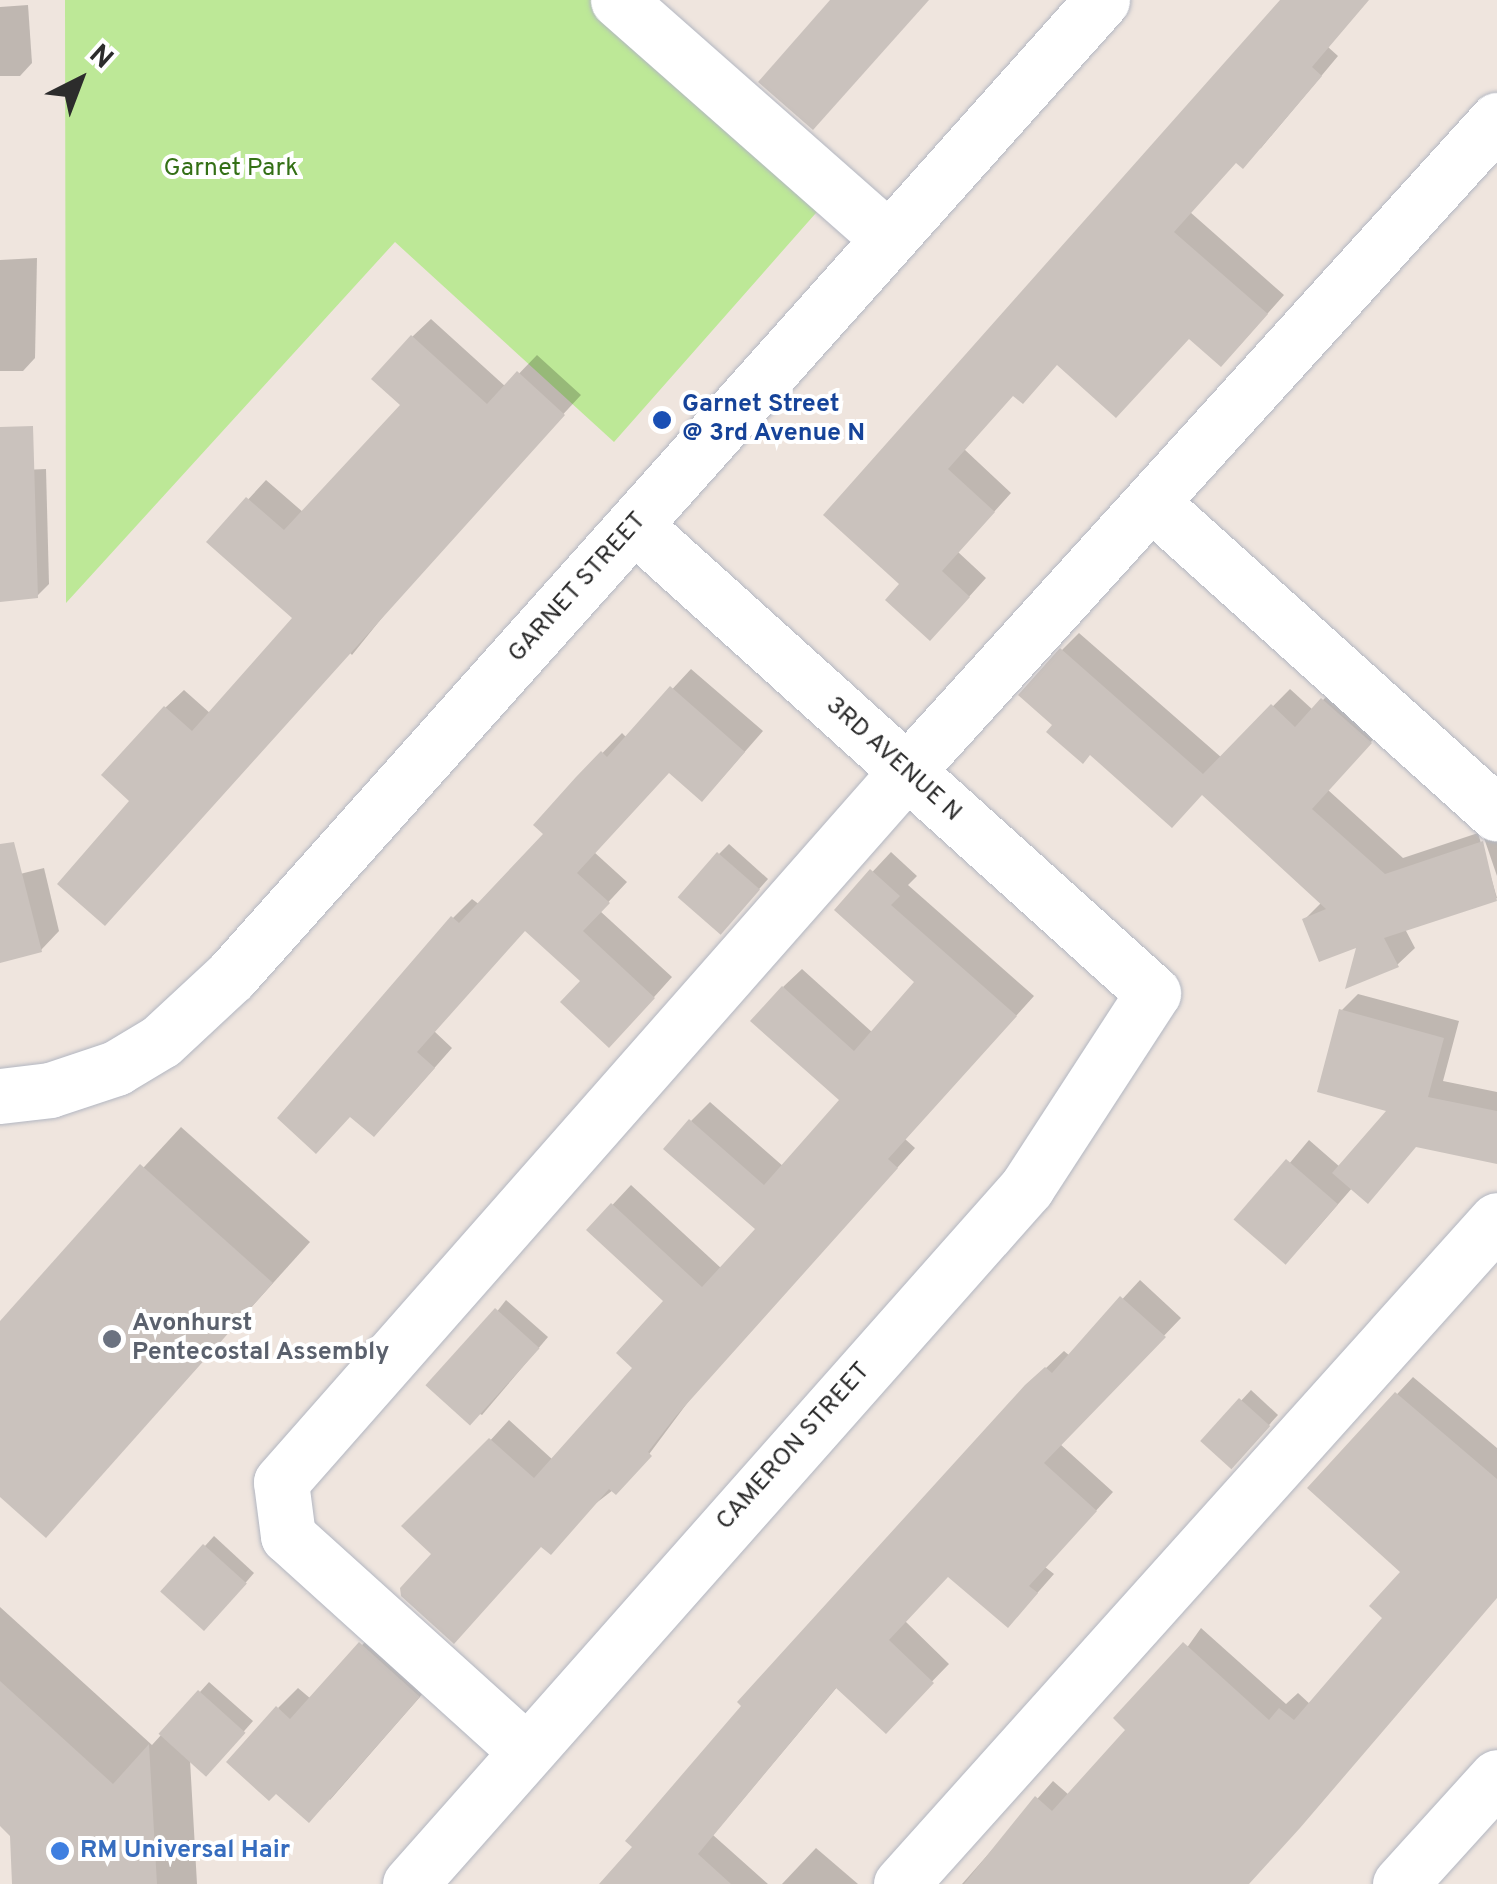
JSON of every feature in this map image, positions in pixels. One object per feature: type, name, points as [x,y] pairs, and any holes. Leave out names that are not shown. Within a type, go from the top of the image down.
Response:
[{"type":"street","points":[[618,0],[888,238]]},
{"type":"street","name":"GARNET STREET","points":[[0,1096],[50,1090],[116,1068],[161,1041],[231,976],[1102,0]]},
{"type":"street","points":[[524,1749],[288,1536],[281,1482],[906,772],[1497,120]]},
{"type":"street","points":[[1152,503],[1497,814]]},
{"type":"street","name":"3RD AVENUE N","points":[[634,525],[1154,993]]},
{"type":"street","name":"CAMERON STREET","points":[[410,1884],[524,1749],[1027,1187],[1154,993]]},
{"type":"street","points":[[902,1884],[1497,1220]]},
{"type":"street","points":[[1400,1884],[1497,1777]]},
{"type":"green space","name":"Garnet Park","points":[[65,0],[603,0],[823,205],[614,442],[395,242],[66,603]]},
{"type":"building","points":[[830,0],[929,0],[813,130],[758,82]]},
{"type":"building","points":[[1280,0],[1369,0],[1312,67],[1322,76],[1243,169],[1236,163],[1174,232],[1268,314],[1221,367],[1189,339],[1116,418],[1057,365],[1023,404],[1013,396],[948,469],[995,512],[942,571],[970,597],[930,641],[885,600],[899,584],[823,515]]},
{"type":"building","points":[[411,335],[487,404],[517,371],[565,415],[105,926],[57,884],[129,801],[101,775],[164,706],[192,731],[292,618],[206,542],[246,497],[284,530],[400,405],[371,379]]},
{"type":"building","points":[[33,426],[38,598],[0,602],[0,427]]},
{"type":"building","points":[[1060,648],[1203,774],[1271,704],[1295,727],[1321,698],[1372,743],[1312,809],[1385,874],[1483,841],[1497,901],[1384,938],[1399,967],[1345,989],[1356,948],[1319,962],[1302,919],[1326,909],[1202,795],[1172,828],[1090,755],[1083,764],[1046,732],[1052,725],[1018,695]]},
{"type":"building","points":[[670,686],[745,752],[702,802],[669,773],[577,873],[610,903],[583,931],[655,998],[609,1048],[560,1002],[580,981],[525,931],[417,1052],[435,1068],[374,1137],[350,1117],[316,1154],[277,1118],[451,916],[459,923],[543,834],[533,825],[576,777],[601,751],[607,757]]},
{"type":"building","points":[[14,842],[42,952],[0,963],[0,844]]},
{"type":"building","points":[[717,852],[760,889],[721,935],[678,897]]},
{"type":"building","points":[[870,869],[900,896],[891,905],[1017,1016],[888,1159],[898,1168],[676,1416],[648,1452],[652,1456],[616,1495],[609,1489],[551,1555],[541,1547],[454,1644],[401,1596],[400,1588],[431,1554],[401,1526],[489,1438],[534,1478],[632,1368],[616,1353],[663,1301],[586,1230],[611,1203],[702,1287],[755,1229],[663,1149],[689,1119],[764,1185],[839,1100],[750,1021],[782,986],[854,1051],[914,982],[834,910]]},
{"type":"building","points":[[1339,1009],[1444,1038],[1428,1097],[1497,1111],[1497,1164],[1416,1147],[1368,1204],[1332,1173],[1386,1111],[1317,1092]]},
{"type":"building","points":[[1286,1159],[1338,1204],[1286,1265],[1234,1219]]},
{"type":"building","name":"Avonhurst Pentecostal Assembly","points":[[140,1164],[273,1283],[46,1538],[0,1497],[0,1321]]},
{"type":"building","points":[[1120,1296],[1166,1337],[1044,1463],[1097,1511],[1029,1586],[1038,1593],[1008,1628],[948,1577],[889,1640],[934,1683],[886,1734],[836,1688],[698,1854],[731,1884],[599,1884],[632,1847],[625,1841],[741,1706],[737,1702],[1025,1385],[1045,1367],[1052,1373]]},
{"type":"building","points":[[495,1308],[540,1348],[470,1425],[425,1385]]},
{"type":"building","points":[[1395,1392],[1497,1479],[1497,1598],[1300,1828],[1249,1884],[964,1884],[1035,1796],[1052,1811],[1125,1730],[1113,1718],[1183,1642],[1269,1720],[1279,1708],[1294,1720],[1382,1618],[1369,1606],[1400,1572],[1307,1488]]},
{"type":"building","points":[[1239,1398],[1270,1426],[1231,1469],[1200,1441]]},
{"type":"building","points":[[203,1544],[247,1583],[204,1631],[160,1592]]},
{"type":"building","points":[[359,1642],[420,1697],[309,1823],[276,1794],[269,1801],[226,1762],[276,1706],[290,1719]]},
{"type":"building","points":[[0,1681],[113,1784],[149,1744],[157,1884],[12,1884],[10,1836],[0,1826]]},
{"type":"building","points":[[198,1690],[246,1733],[206,1777],[159,1734]]},
{"type":"place","name":"Garnet Street @ 3rd Avenue N","points":[[662,420]]},
{"type":"place","name":"Avonhurst Pentecostal Assembly","points":[[112,1339]]},
{"type":"place","name":"RM Universal Hair","points":[[60,1851]]}]
